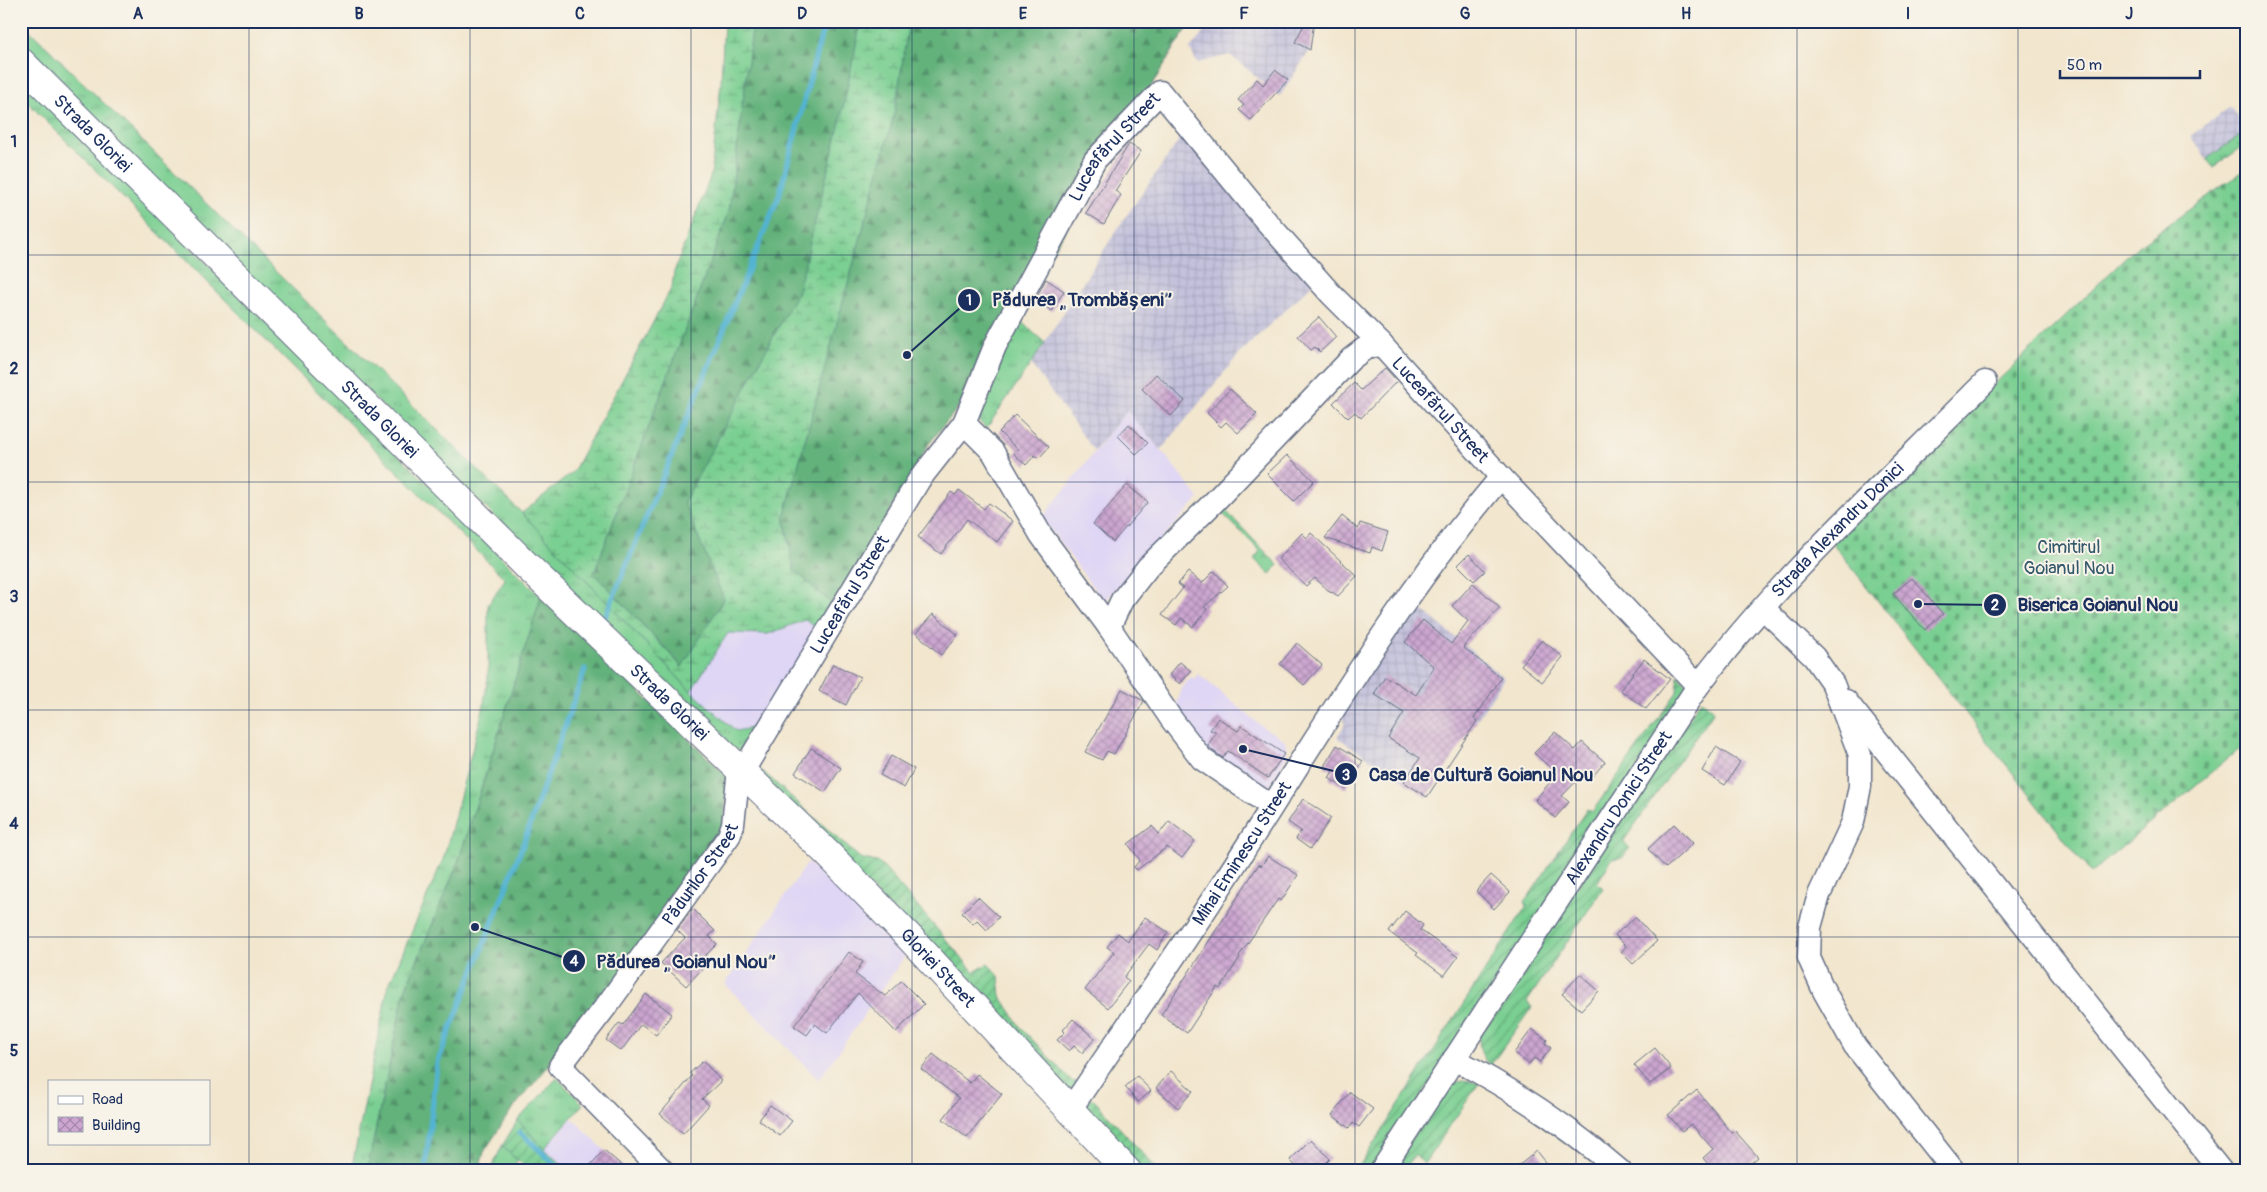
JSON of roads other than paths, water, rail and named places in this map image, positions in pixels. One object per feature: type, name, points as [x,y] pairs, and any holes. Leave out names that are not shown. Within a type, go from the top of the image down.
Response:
[{"type":"street","name":"Strada Gloriei","points":[[21,62],[527,566],[742,771]]},
{"type":"street","name":"Luceafărul Street","points":[[742,771],[919,480],[964,423],[995,346],[1095,160],[1160,92],[1266,221],[1331,294],[1381,344],[1501,477]]},
{"type":"street","name":"Luceafărul Street","points":[[1110,627],[1122,600],[1148,568],[1351,359],[1364,349],[1381,344]]},
{"type":"street","name":"Strada Alexandru Donici","points":[[1698,686],[1731,642],[1830,536],[1985,382]]},
{"type":"street","points":[[964,423],[993,452],[1041,535],[1110,627],[1172,720],[1202,759],[1271,806]]},
{"type":"street","points":[[1501,477],[1698,686]]},
{"type":"street","name":"Mihai Eminescu Street","points":[[1070,1110],[1225,880],[1271,806],[1413,589],[1465,519],[1501,477]]},
{"type":"street","points":[[1763,608],[1814,657],[1833,684],[2221,1171]]},
{"type":"street","points":[[1833,684],[1860,755],[1860,786],[1853,822],[1819,895],[1810,927],[1809,958],[1824,991],[1855,1046],[1954,1171]]},
{"type":"street","name":"Alexandru Donici Street","points":[[1381,1171],[1698,686]]},
{"type":"street","name":"Gloriei Street","points":[[742,771],[911,939],[1127,1171]]},
{"type":"street","name":"Pădurilor Street","points":[[663,1171],[560,1066],[607,1006],[729,836],[733,824],[738,779],[742,771]]},
{"type":"street","points":[[1454,1059],[1500,1083],[1547,1114],[1620,1171]]},
{"type":"waterway","points":[[605,617],[779,196],[825,21]]},
{"type":"waterway","points":[[425,1171],[437,1064],[525,839],[585,669]]},
{"type":"waterway","points":[[520,1132],[562,1171]]},
{"type":"place","name":"Pădurea „Trombășeni”","points":[[907,355]]},
{"type":"place","name":"Biserica Goianul Nou","points":[[1918,604]]},
{"type":"place","name":"Casa de Cultură Goianul Nou","points":[[1243,749]]},
{"type":"place","name":"Pădurea „Goianul Nou”","points":[[475,927]]},
{"type":"park label","name":"Cimitirul Goianul Nou","points":[[2069,557]]}]
